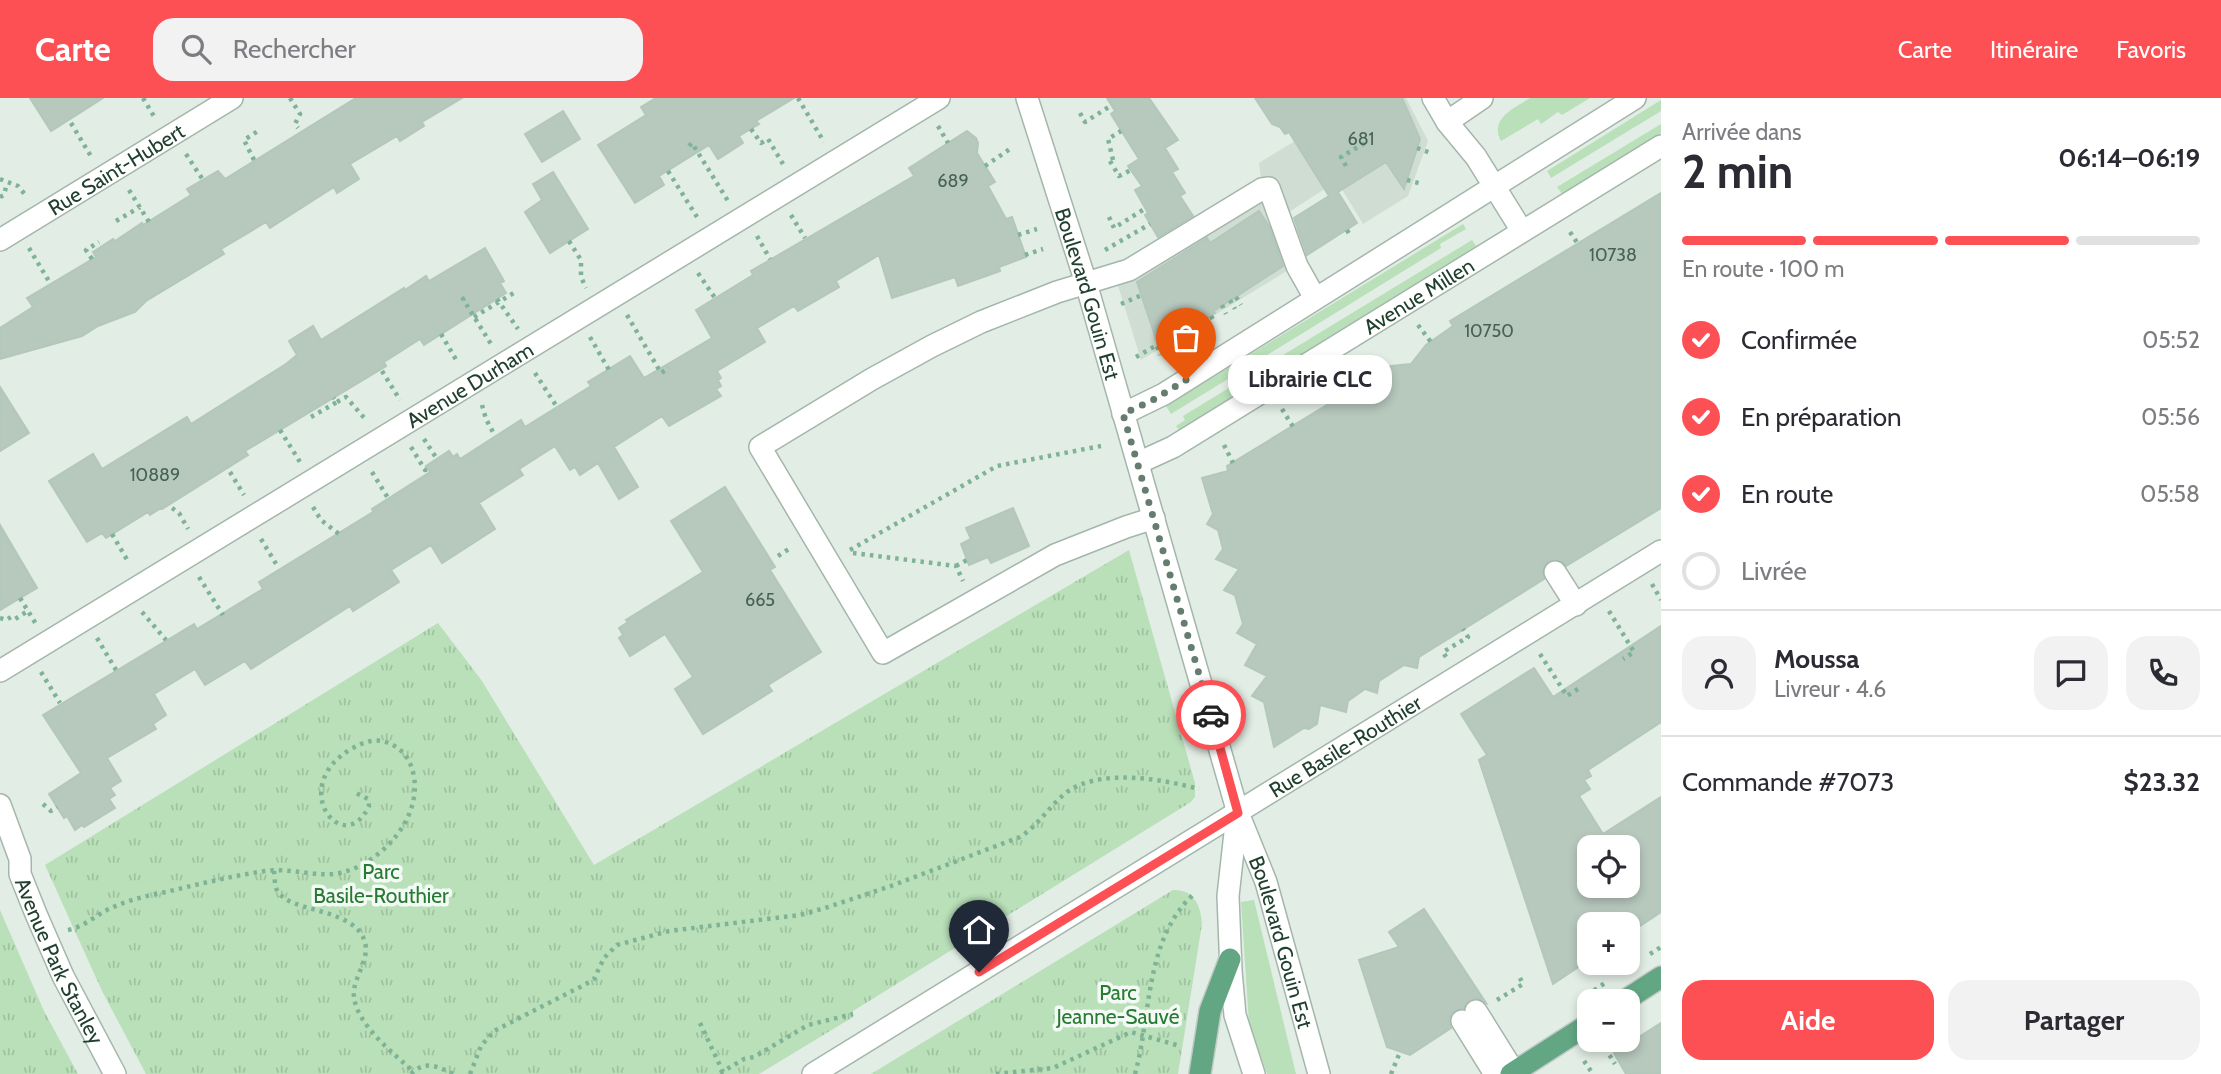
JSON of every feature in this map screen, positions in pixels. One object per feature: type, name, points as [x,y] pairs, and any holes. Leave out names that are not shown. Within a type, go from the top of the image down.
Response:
[{"type":"main road","points":[[1200,1074],[1210,1011],[1230,959]]},
{"type":"main road","points":[[1640,991],[1661,977]]},
{"type":"main road","points":[[1507,1073],[1577,1031]]},
{"type":"street","name":"Rue Saint-Hubert","points":[[0,240],[232,98]]},
{"type":"street","name":"Avenue Durham","points":[[0,671],[939,98]]},
{"type":"street","name":"Boulevard Gouin Est","points":[[1027,98],[1086,283],[1238,813],[1268,889],[1319,1074]]},
{"type":"street","points":[[1433,98],[1495,185],[1522,231]]},
{"type":"street","points":[[1447,121],[1482,98]]},
{"type":"street","points":[[1123,414],[1164,394],[1635,98]]},
{"type":"street","name":"Avenue Millen","points":[[1138,463],[1172,447],[1661,146]]},
{"type":"street","points":[[1154,518],[1055,555],[883,653],[761,447],[932,346],[981,322],[1140,264],[1258,191],[1269,188],[1298,270],[1315,298]]},
{"type":"street","name":"Rue Basile-Routhier","points":[[813,1074],[1661,551]]},
{"type":"street","points":[[1555,572],[1576,605]]},
{"type":"street","name":"Boulevard Gouin Est","points":[[1238,813],[1228,896],[1230,959],[1235,1015],[1254,1074]]},
{"type":"street","name":"Avenue Park Stanley","points":[[4,814],[20,859],[20,874],[46,937],[80,1011],[115,1074]]},
{"type":"street","points":[[1477,1012],[1507,1073]]},
{"type":"path","points":[[143,98],[156,119]]},
{"type":"path","points":[[290,98],[300,114],[295,124],[298,128]]},
{"type":"path","points":[[798,98],[824,142]]},
{"type":"path","points":[[1080,113],[1085,122],[1111,105]]},
{"type":"path","points":[[71,123],[92,158]]},
{"type":"path","points":[[938,125],[948,143]]},
{"type":"path","points":[[751,129],[761,144],[768,139],[785,166]]},
{"type":"path","points":[[254,160],[244,140],[258,131]]},
{"type":"path","points":[[1121,131],[1108,139],[1112,160],[1119,176],[1131,170]]},
{"type":"path","points":[[1346,166],[1342,157],[1363,144],[1361,139]]},
{"type":"path","points":[[689,146],[692,143],[728,201]]},
{"type":"path","points":[[985,166],[1013,148]]},
{"type":"path","points":[[1418,148],[1431,153]]},
{"type":"path","points":[[185,152],[202,180]]},
{"type":"path","points":[[668,171],[698,219]]},
{"type":"path","points":[[0,179],[18,186],[27,197]]},
{"type":"path","points":[[1407,180],[1422,184]]},
{"type":"path","points":[[0,197],[4,194],[7,183]]},
{"type":"path","points":[[127,187],[149,222]]},
{"type":"path","points":[[116,221],[140,207]]},
{"type":"path","points":[[1109,217],[1114,228],[1146,208]]},
{"type":"path","points":[[791,215],[805,238]]},
{"type":"path","points":[[1105,250],[1150,224]]},
{"type":"path","points":[[1018,236],[1037,229]]},
{"type":"path","points":[[1347,230],[1351,237]]},
{"type":"path","points":[[1570,232],[1577,244]]},
{"type":"path","points":[[757,235],[771,259]]},
{"type":"path","points":[[569,241],[581,260],[581,277],[586,288]]},
{"type":"path","points":[[92,259],[86,250],[99,242]]},
{"type":"path","points":[[28,248],[50,283]]},
{"type":"path","points":[[1025,255],[1044,249]]},
{"type":"path","points":[[697,271],[715,298]]},
{"type":"path","points":[[474,317],[498,300],[517,291]]},
{"type":"path","points":[[1121,304],[1142,295]]},
{"type":"path","points":[[1236,297],[1241,305]]},
{"type":"path","points":[[465,298],[463,299],[492,345]]},
{"type":"path","points":[[498,300],[518,329]]},
{"type":"path","points":[[1230,300],[1235,309]]},
{"type":"path","points":[[1222,305],[1226,314]]},
{"type":"path","points":[[627,314],[661,373],[669,368]]},
{"type":"path","points":[[1418,325],[1431,342]]},
{"type":"path","points":[[441,334],[460,366]]},
{"type":"path","points":[[590,337],[609,370]]},
{"type":"path","points":[[1136,357],[1157,345],[1160,355]]},
{"type":"path","points":[[1350,367],[1362,384]]},
{"type":"path","points":[[382,370],[401,401]]},
{"type":"path","points":[[534,371],[557,408]]},
{"type":"path","points":[[311,418],[335,400],[346,397],[362,412],[367,422]]},
{"type":"path","points":[[482,404],[495,436]]},
{"type":"path","points":[[1282,409],[1295,430]]},
{"type":"path","points":[[280,430],[300,463]]},
{"type":"path","points":[[424,439],[436,459]]},
{"type":"path","points":[[1224,445],[1233,463]]},
{"type":"path","points":[[967,561],[956,566],[854,554],[852,549],[997,466],[1101,446]]},
{"type":"path","points":[[411,447],[425,470],[428,469]]},
{"type":"path","points":[[230,471],[245,497]]},
{"type":"path","points":[[371,471],[388,498]]},
{"type":"path","points":[[313,507],[321,520],[339,534]]},
{"type":"path","points":[[172,508],[179,513],[189,531]]},
{"type":"path","points":[[112,534],[131,566]]},
{"type":"path","points":[[261,538],[278,567]]},
{"type":"path","points":[[778,556],[793,546]]},
{"type":"path","points":[[956,566],[964,584]]},
{"type":"path","points":[[199,576],[223,615]]},
{"type":"path","points":[[1652,584],[1661,600]]},
{"type":"path","points":[[20,598],[36,624]]},
{"type":"path","points":[[0,618],[15,619],[28,611]]},
{"type":"path","points":[[141,611],[166,640]]},
{"type":"path","points":[[1609,611],[1634,652],[1623,659]]},
{"type":"path","points":[[1446,659],[1443,652],[1468,637],[1463,629]]},
{"type":"path","points":[[97,638],[116,670]]},
{"type":"path","points":[[1540,653],[1567,696],[1578,689]]},
{"type":"path","points":[[41,672],[61,703]]},
{"type":"path","points":[[69,930],[129,901],[203,883],[274,871],[323,874],[343,872],[363,864],[383,850],[398,833],[414,802],[415,782],[407,756],[397,747],[373,741],[345,752],[330,768],[322,784],[320,800],[331,819],[348,825],[358,821],[369,806],[368,799],[356,793]]},
{"type":"path","points":[[470,1074],[486,1037],[594,979],[610,951],[617,945],[698,926],[800,915],[891,886],[1020,837],[1030,831],[1068,792],[1087,783],[1104,779],[1145,778],[1199,789]]},
{"type":"path","points":[[43,804],[51,811],[57,807]]},
{"type":"path","points":[[274,871],[278,892],[287,899],[330,913],[359,931],[366,954],[354,997],[360,1016],[383,1045],[412,1073],[422,1065],[432,1065],[453,1074]]},
{"type":"path","points":[[1135,1074],[1161,943],[1175,916],[1195,893]]},
{"type":"path","points":[[1640,960],[1661,947]]},
{"type":"path","points":[[1477,1012],[1523,984],[1520,978]]},
{"type":"path","points":[[1597,989],[1609,981]]},
{"type":"path","points":[[701,1023],[721,1072],[744,1059],[754,1057],[808,1025],[853,1014]]},
{"type":"path","points":[[996,1074],[1053,1068],[1131,1032],[1187,1049]]},
{"type":"path","points":[[1391,1074],[1400,1052]]},
{"type":"path","points":[[1608,1052],[1615,1064]]},
{"type":"path","points":[[1584,1061],[1593,1074]]},
{"type":"shaded area","points":[[1366,98],[1406,98],[1428,141],[1408,196],[1363,224],[1337,181],[1289,212],[1303,261],[1141,360],[1112,266],[1139,254],[1261,178],[1259,163]]},
{"type":"green space","points":[[1530,98],[1590,98],[1562,115],[1558,112],[1541,124],[1538,119],[1501,141],[1498,126],[1501,120]]},
{"type":"green space","points":[[1661,100],[1661,111],[1551,178],[1547,171]]},
{"type":"green space","points":[[1661,124],[1661,133],[1562,194],[1557,187]]},
{"type":"green space","points":[[1463,224],[1466,229],[1440,244],[1441,248],[1171,414],[1166,406]]},
{"type":"green space","points":[[1472,240],[1476,246],[1179,430],[1176,426],[1185,420],[1183,416]]},
{"type":"green space","name":"Parc Basile-Routhier","points":[[1129,550],[1195,783],[1195,797],[1191,802],[853,1011],[853,1017],[759,1074],[146,1074],[102,991],[45,865],[438,623],[482,681],[594,865]]},
{"type":"green space","name":"Parc Jeanne-Sauvé","points":[[1173,890],[1186,892],[1195,900],[1202,924],[1178,1074],[871,1074]]},
{"type":"green space","points":[[1254,900],[1296,1074],[1267,1074],[1249,1023],[1241,902]]},
{"type":"green space","points":[[0,910],[44,1011],[78,1074],[0,1074]]},
{"type":"building","points":[[30,98],[103,98],[51,131]]},
{"type":"building","points":[[356,98],[462,98],[422,122],[424,126],[400,141],[397,136],[350,164],[359,179],[337,193],[334,187],[270,228],[266,222],[221,249],[224,254],[146,301],[135,312],[98,326],[82,336],[0,359],[0,328],[33,307],[27,298],[96,257],[93,252],[113,239],[115,241],[191,195],[187,189],[218,171],[225,179]]},
{"type":"building","points":[[656,98],[794,98],[756,121],[759,124],[739,136],[743,143],[718,159],[709,145],[659,176],[664,185],[635,203],[598,145],[646,115],[641,107]]},
{"type":"building","points":[[1107,98],[1149,98],[1178,140],[1165,148],[1178,169],[1172,172],[1185,193],[1180,196],[1193,216],[1158,237],[1135,190],[1142,186],[1128,166],[1139,159],[1111,114],[1115,111]]},
{"type":"building","points":[[1255,98],[1402,98],[1420,139],[1404,189],[1386,162],[1338,192],[1357,223],[1307,255],[1294,218],[1329,196],[1289,132],[1285,134],[1280,127],[1272,124]]},
{"type":"building","points":[[563,111],[580,139],[542,162],[525,134]]},
{"type":"building","points":[[967,131],[976,138],[977,153],[995,182],[988,186],[1006,219],[1012,217],[1026,257],[999,267],[1000,271],[958,286],[955,277],[892,298],[879,255],[836,281],[839,287],[798,311],[794,306],[757,328],[765,342],[717,371],[721,386],[716,389],[721,396],[669,426],[662,416],[614,447],[638,487],[619,499],[598,463],[580,475],[575,467],[570,470],[555,446],[519,469],[523,475],[479,503],[495,529],[442,563],[431,545],[391,570],[399,582],[353,611],[350,606],[251,669],[245,661],[205,685],[195,669],[154,694],[166,715],[153,724],[156,729],[107,758],[121,781],[110,788],[115,795],[109,799],[115,808],[75,830],[67,816],[64,818],[49,794],[81,773],[43,715],[194,624],[197,629],[263,589],[259,582],[373,512],[372,509],[430,472],[426,466],[449,451],[453,457],[457,454],[460,459],[521,420],[525,427],[591,386],[588,382],[630,356],[644,378],[712,338],[696,310],[753,275],[751,271],[914,176],[909,168]]},
{"type":"building","points":[[553,172],[588,229],[550,253],[525,212],[542,200],[533,184]]},
{"type":"building","points":[[1661,193],[1661,508],[1566,566],[1560,560],[1549,561],[1543,567],[1544,579],[1419,657],[1417,668],[1404,665],[1379,681],[1377,693],[1365,689],[1348,701],[1346,712],[1320,705],[1317,724],[1309,729],[1304,728],[1274,747],[1264,702],[1252,696],[1267,676],[1245,665],[1257,644],[1237,633],[1243,624],[1235,595],[1224,590],[1239,569],[1216,559],[1223,549],[1218,530],[1207,524],[1213,514],[1202,478],[1228,471],[1227,466],[1391,366],[1411,364],[1426,345],[1453,326],[1450,321]]},
{"type":"building","points":[[1259,211],[1269,226],[1283,266],[1159,348],[1137,282],[1207,238],[1210,243]]},
{"type":"building","points":[[485,248],[504,281],[500,283],[506,293],[424,345],[420,339],[384,362],[386,366],[245,451],[248,455],[162,509],[150,515],[148,512],[106,538],[102,533],[87,542],[49,481],[93,454],[102,469],[187,417],[191,424],[286,364],[297,355],[289,341],[313,326],[321,340],[404,288],[405,290],[426,276],[429,281]]},
{"type":"building","points":[[0,387],[29,433],[0,451]]},
{"type":"building","points":[[725,487],[775,567],[770,570],[821,652],[768,685],[772,691],[703,734],[675,689],[693,677],[665,634],[630,656],[619,638],[623,635],[619,628],[628,622],[626,620],[703,572],[671,521]]},
{"type":"building","points":[[1013,508],[1029,546],[991,563],[988,557],[969,565],[961,544],[971,539],[966,528]]},
{"type":"building","points":[[0,525],[37,588],[0,610]]},
{"type":"building","points":[[1661,626],[1661,722],[1588,770],[1591,776],[1584,780],[1590,789],[1579,796],[1603,834],[1661,797],[1661,912],[1640,926],[1640,912],[1577,912],[1577,968],[1553,984],[1479,760],[1487,755],[1461,714],[1534,668],[1553,697]]},
{"type":"building","points":[[1424,909],[1486,1003],[1476,998],[1469,1000],[1464,1008],[1451,1014],[1451,1028],[1410,1055],[1387,1047],[1359,960],[1399,947],[1389,932]]},
{"type":"building","points":[[1661,1023],[1661,1074],[1626,1074],[1614,1053],[1640,1052],[1640,1036]]},
{"type":"way so far","points":[[1186,380],[1123,414],[1211,715]]},
{"type":"place","name":"Librairie CLC","points":[[1186,380]]},
{"type":"route","points":[[979,972],[1238,813],[1211,715]]}]
